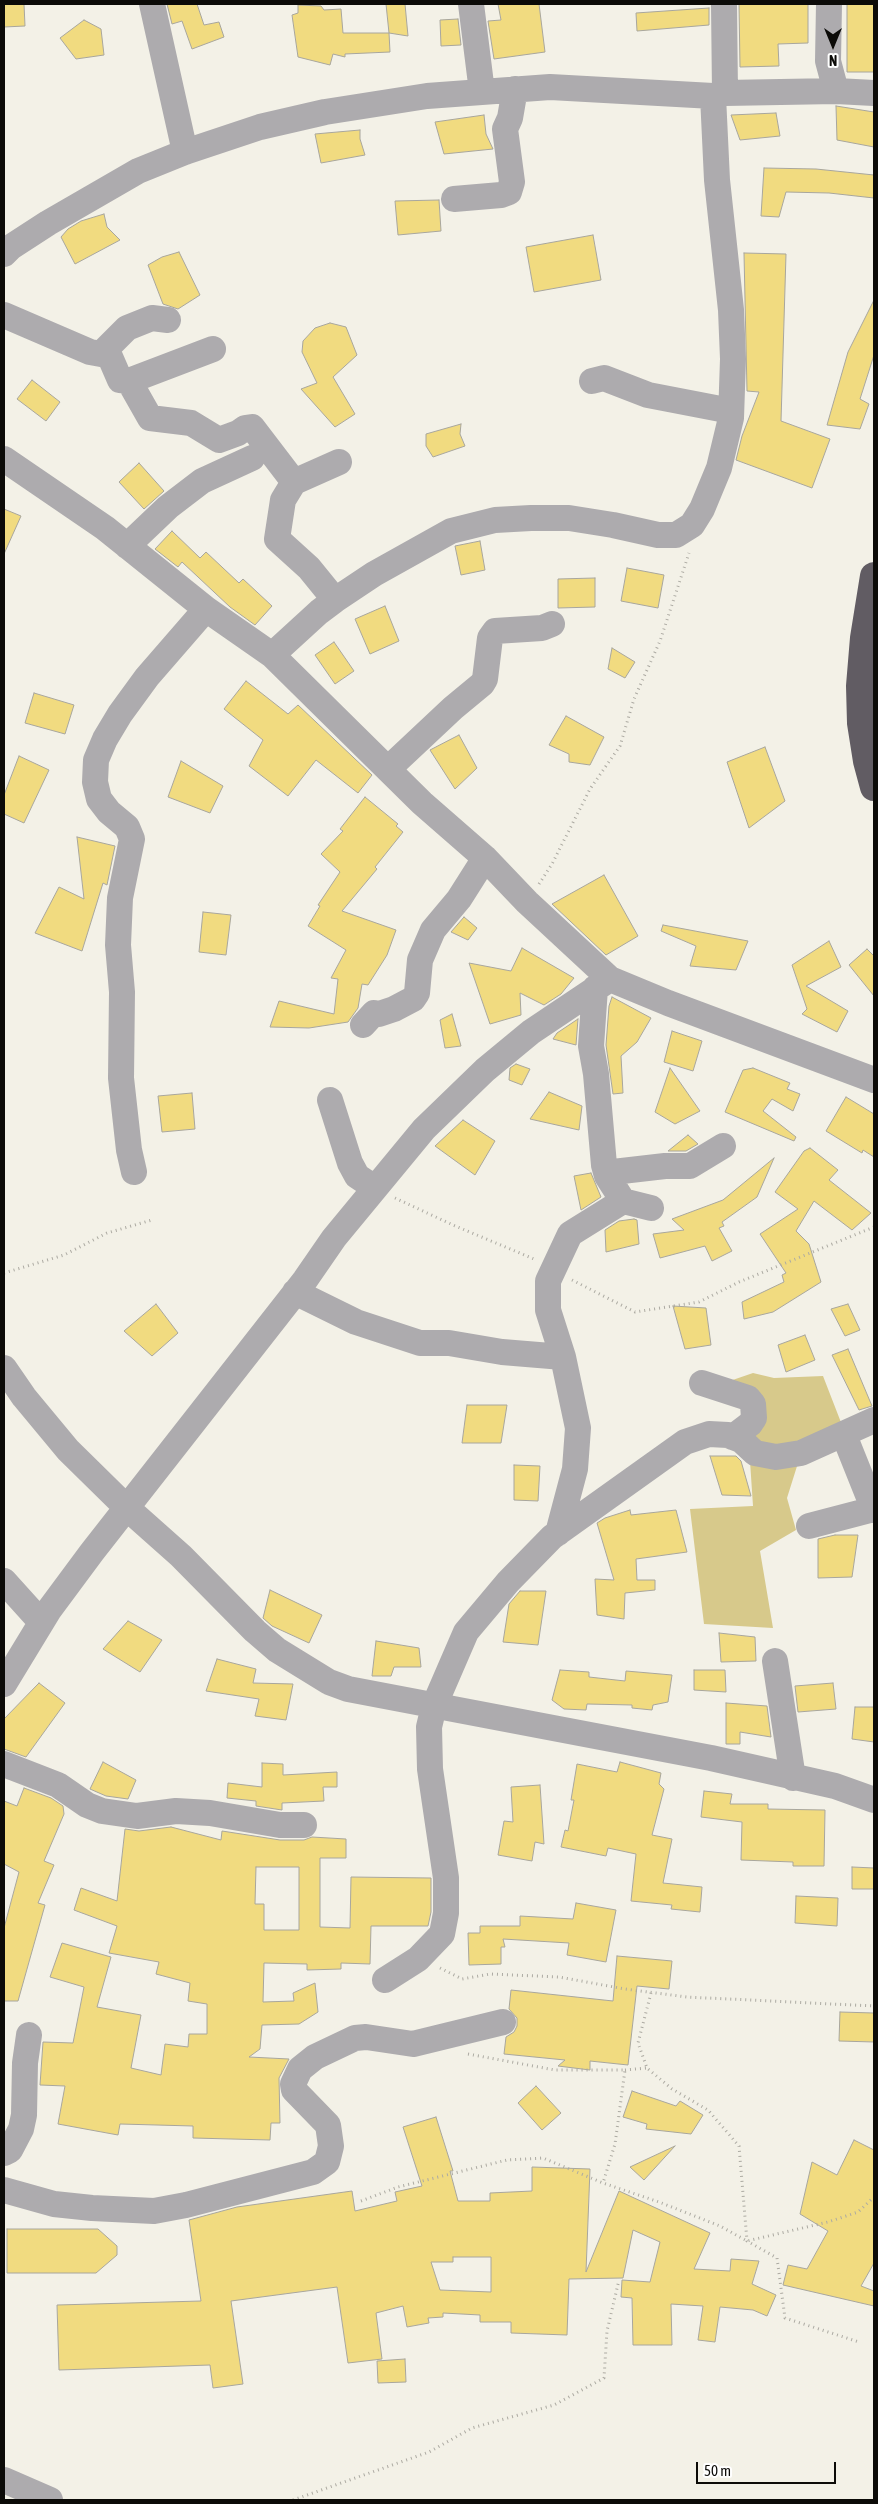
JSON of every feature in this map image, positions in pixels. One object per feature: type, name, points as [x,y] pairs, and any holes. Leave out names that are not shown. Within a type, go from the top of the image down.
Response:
[{"type":"highway","points":[[874,576],[864,638],[860,686],[861,723],[867,761],[874,787]]},
{"type":"street","points":[[152,4],[185,152]]},
{"type":"street","points":[[471,4],[482,92]]},
{"type":"street","points":[[272,655],[335,600],[374,574],[451,531],[495,520],[569,518],[613,524],[658,535],[676,535],[684,532],[692,524],[702,509],[719,468],[725,449],[731,412],[733,359],[731,310],[717,180],[724,4]]},
{"type":"street","points":[[829,4],[828,61],[836,91]]},
{"type":"street","points":[[4,254],[11,247],[48,223],[138,171],[185,152],[260,127],[325,112],[427,96],[515,89],[596,88],[719,94],[836,91],[874,93]]},
{"type":"street","points":[[454,199],[501,195],[509,192],[512,182],[505,129],[510,118],[515,89]]},
{"type":"street","points":[[4,314],[90,352],[101,354],[127,328],[152,318],[168,320]]},
{"type":"street","points":[[107,350],[120,380],[130,381],[213,349]]},
{"type":"street","points":[[592,381],[604,378],[648,395],[731,412]]},
{"type":"street","points":[[130,381],[150,418],[191,423],[219,440],[238,433],[245,428],[252,427],[294,482]]},
{"type":"street","points":[[4,458],[105,528],[206,609],[272,655],[422,803],[485,858],[602,984],[668,1003],[874,1080]]},
{"type":"street","points":[[127,546],[168,507],[202,481],[252,458]]},
{"type":"street","points":[[335,600],[309,568],[277,539],[283,500],[294,482],[339,462]]},
{"type":"street","points":[[134,1172],[129,1150],[121,1078],[122,992],[118,945],[120,898],[131,836],[127,828],[109,812],[99,799],[95,782],[96,760],[105,739],[136,692],[206,609]]},
{"type":"street","points":[[388,769],[452,708],[482,684],[490,638],[495,631],[542,628],[552,624]]},
{"type":"street","points":[[363,1025],[374,1013],[394,1009],[413,998],[416,993],[420,960],[433,930],[459,899],[485,858]]},
{"type":"street","points":[[602,984],[591,1046],[596,1074],[605,1168],[607,1176],[623,1201],[651,1208]]},
{"type":"street","points":[[4,1684],[41,1622],[92,1552],[203,1406],[295,1292],[375,1188],[424,1130],[486,1070],[532,1032],[602,984]]},
{"type":"street","points":[[330,1100],[350,1163],[358,1176],[375,1188]]},
{"type":"street","points":[[605,1168],[613,1172],[665,1166],[690,1166],[723,1146]]},
{"type":"street","points":[[558,1533],[575,1469],[578,1428],[563,1357],[546,1301],[548,1281],[570,1234],[623,1201]]},
{"type":"street","points":[[295,1292],[356,1322],[420,1342],[449,1343],[502,1352],[563,1357]]},
{"type":"street","points":[[4,1368],[24,1397],[68,1450],[127,1508],[181,1556],[255,1631],[277,1650],[308,1670],[348,1689],[640,1743],[835,1786],[874,1800]]},
{"type":"street","points":[[702,1383],[748,1398],[753,1404],[754,1418],[750,1424],[733,1437]]},
{"type":"street","points":[[385,1980],[418,1959],[442,1934],[446,1912],[446,1878],[430,1769],[429,1727],[434,1706],[466,1632],[529,1558],[558,1533],[685,1442],[709,1434],[733,1437],[742,1440],[756,1453],[776,1457],[801,1453],[874,1420]]},
{"type":"street","points":[[809,1526],[874,1510],[844,1435]]},
{"type":"street","points":[[4,1581],[41,1622]]},
{"type":"street","points":[[775,1661],[793,1778]]},
{"type":"street","points":[[4,1764],[58,1785],[87,1805],[102,1811],[137,1816],[176,1811],[210,1813],[280,1825],[304,1825]]},
{"type":"street","points":[[4,2190],[54,2204],[92,2208],[154,2210],[186,2205],[313,2172],[327,2162],[331,2146],[328,2125],[294,2090],[294,2084],[300,2069],[315,2057],[355,2038],[376,2038],[413,2044],[503,2022]]},
{"type":"street","points":[[4,2153],[10,2150],[21,2129],[24,2115],[29,2035]]},
{"type":"street","points":[[4,2480],[50,2500]]},
{"type":"path","points":[[527,902],[552,864],[590,790],[620,746],[634,699],[660,641],[691,545]]},
{"type":"path","points":[[375,1188],[453,1226],[531,1257],[635,1312],[699,1302],[739,1282],[874,1227]]},
{"type":"path","points":[[4,1273],[64,1255],[107,1233],[152,1220]]},
{"type":"path","points":[[431,1946],[441,1970],[462,1979],[490,1974],[559,1977],[651,1993],[687,1997],[874,2006]]},
{"type":"path","points":[[651,1993],[638,2043],[647,2068],[672,2089],[708,2110],[739,2146],[747,2241]]},
{"type":"path","points":[[460,2053],[555,2070],[625,2070],[647,2068]]},
{"type":"path","points":[[603,2183],[615,2144],[625,2070]]},
{"type":"path","points":[[361,2201],[398,2187],[507,2160],[543,2158],[603,2183],[711,2222],[777,2258],[785,2318],[859,2342]]},
{"type":"path","points":[[747,2241],[828,2222],[858,2212],[874,2197]]},
{"type":"path","points":[[293,2500],[429,2452],[472,2428],[554,2405],[604,2378],[607,2331],[619,2280]]},
{"type":"shaded area","points":[[753,1373],[774,1378],[823,1376],[842,1425],[771,1451],[743,1435],[756,1428],[721,1384]]},
{"type":"shaded area","points":[[750,1461],[798,1463],[787,1498],[796,1530],[760,1551],[773,1628],[704,1624],[690,1509],[753,1506]]},
{"type":"building","points":[[4,4],[24,4],[25,26],[4,27]]},
{"type":"building","points":[[167,4],[197,4],[204,25],[219,22],[224,37],[192,49],[182,21],[172,24]]},
{"type":"building","points":[[386,4],[405,4],[408,36],[389,33]]},
{"type":"building","points":[[498,4],[539,4],[545,52],[494,59],[488,21],[501,20]]},
{"type":"building","points":[[739,4],[808,4],[808,43],[778,44],[779,66],[740,67]]},
{"type":"building","points":[[847,4],[874,4],[874,72],[847,72]]},
{"type":"building","points":[[298,5],[321,6],[324,10],[341,9],[343,33],[389,33],[390,52],[345,54],[345,57],[333,54],[330,65],[298,57],[292,15],[298,13]]},
{"type":"building","points":[[709,8],[709,25],[637,31],[636,13]]},
{"type":"building","points":[[458,19],[461,45],[441,46],[440,20]]},
{"type":"building","points":[[84,20],[101,29],[104,55],[76,59],[60,38]]},
{"type":"building","points":[[836,106],[874,112],[874,147],[837,140]]},
{"type":"building","points":[[776,113],[780,136],[740,140],[731,115]]},
{"type":"building","points":[[484,115],[486,134],[493,149],[444,154],[435,122]]},
{"type":"building","points":[[360,130],[360,139],[365,155],[321,163],[315,134]]},
{"type":"building","points":[[764,168],[816,169],[874,175],[874,198],[829,193],[786,192],[779,217],[761,216]]},
{"type":"building","points":[[439,200],[441,231],[398,235],[395,201]]},
{"type":"building","points":[[104,214],[107,227],[120,240],[75,264],[61,237],[68,229],[81,221]]},
{"type":"building","points":[[593,235],[601,280],[534,292],[526,247]]},
{"type":"building","points":[[179,252],[200,295],[178,309],[163,304],[148,265],[162,257]]},
{"type":"building","points":[[744,253],[786,254],[781,421],[830,439],[812,488],[736,460],[742,436],[759,392],[747,391]]},
{"type":"building","points":[[874,300],[874,355],[860,399],[869,404],[860,429],[827,425],[848,352]]},
{"type":"building","points":[[330,323],[346,327],[357,355],[333,377],[355,414],[335,427],[301,389],[317,383],[302,352],[303,341],[315,328]]},
{"type":"building","points":[[32,380],[60,402],[46,421],[17,399]]},
{"type":"building","points":[[461,424],[460,434],[465,446],[433,457],[426,446],[426,434]]},
{"type":"building","points":[[139,463],[164,491],[144,509],[119,482]]},
{"type":"building","points":[[4,509],[21,516],[4,554]]},
{"type":"building","points":[[172,531],[200,558],[206,552],[239,583],[243,579],[272,606],[255,625],[230,607],[182,562],[178,567],[155,549]]},
{"type":"building","points":[[480,541],[485,570],[461,575],[455,546]]},
{"type":"building","points":[[627,568],[664,575],[658,608],[621,601]]},
{"type":"building","points":[[595,578],[595,607],[558,608],[558,579]]},
{"type":"building","points":[[385,606],[399,641],[370,654],[355,619]]},
{"type":"building","points":[[334,642],[354,671],[335,684],[315,655]]},
{"type":"building","points":[[612,648],[635,662],[625,678],[608,669]]},
{"type":"building","points":[[246,681],[288,714],[298,705],[372,775],[358,793],[316,760],[288,796],[249,766],[263,740],[224,709]]},
{"type":"building","points":[[34,693],[74,705],[65,734],[25,723]]},
{"type":"building","points":[[566,716],[604,737],[590,765],[569,762],[569,754],[549,745]]},
{"type":"building","points":[[459,735],[477,768],[455,789],[430,750]]},
{"type":"building","points":[[765,747],[785,801],[749,828],[727,762]]},
{"type":"building","points":[[19,756],[49,770],[24,823],[4,814],[4,795]]},
{"type":"building","points":[[181,761],[223,786],[210,813],[168,797]]},
{"type":"building","points":[[365,797],[398,824],[396,826],[403,832],[375,867],[377,869],[342,911],[396,930],[387,955],[368,985],[362,984],[358,1008],[348,1022],[309,1028],[270,1027],[279,1001],[334,1014],[338,979],[331,978],[346,950],[308,926],[320,906],[318,905],[340,872],[321,854],[343,831],[340,829]]},
{"type":"building","points":[[77,837],[115,846],[107,885],[103,883],[82,951],[35,933],[59,887],[84,899]]},
{"type":"building","points":[[604,875],[638,936],[606,955],[552,904]]},
{"type":"building","points":[[203,912],[231,915],[226,955],[199,952]]},
{"type":"building","points":[[464,917],[477,928],[468,940],[451,932]]},
{"type":"building","points":[[663,925],[748,941],[736,970],[690,966],[696,946],[661,931]]},
{"type":"building","points":[[829,941],[841,967],[806,986],[848,1011],[837,1032],[802,1014],[807,1009],[792,965]]},
{"type":"building","points":[[522,948],[574,978],[561,994],[544,1005],[520,993],[521,1015],[490,1024],[469,963],[511,971]]},
{"type":"building","points":[[867,949],[874,956],[874,996],[849,965]]},
{"type":"building","points":[[612,997],[651,1018],[637,1042],[621,1056],[623,1093],[613,1094],[606,1045],[609,1006]]},
{"type":"building","points":[[452,1014],[461,1046],[445,1048],[440,1020]]},
{"type":"building","points":[[578,1019],[576,1045],[553,1039],[557,1033]]},
{"type":"building","points":[[672,1031],[702,1041],[693,1071],[664,1062]]},
{"type":"building","points":[[516,1064],[530,1069],[522,1085],[509,1080],[510,1068]]},
{"type":"building","points":[[670,1068],[700,1111],[675,1124],[655,1112]]},
{"type":"building","points":[[753,1068],[790,1083],[787,1089],[800,1094],[793,1111],[772,1099],[763,1111],[796,1137],[794,1141],[725,1112],[743,1070]]},
{"type":"building","points":[[549,1092],[582,1106],[579,1130],[530,1119]]},
{"type":"building","points":[[192,1093],[195,1129],[162,1132],[158,1096]]},
{"type":"building","points":[[846,1097],[874,1114],[874,1157],[863,1150],[862,1153],[826,1131]]},
{"type":"building","points":[[463,1120],[495,1141],[475,1175],[435,1146]]},
{"type":"building","points":[[688,1135],[698,1144],[686,1151],[668,1151]]},
{"type":"building","points":[[810,1148],[838,1170],[829,1180],[871,1213],[852,1230],[814,1201],[796,1231],[809,1244],[821,1282],[773,1312],[744,1319],[742,1302],[784,1282],[782,1275],[786,1273],[760,1234],[798,1209],[775,1192],[804,1151]]},
{"type":"building","points":[[774,1158],[757,1197],[722,1222],[724,1226],[719,1228],[732,1251],[712,1261],[705,1246],[660,1258],[653,1234],[684,1230],[672,1219],[723,1200]]},
{"type":"building","points":[[591,1173],[601,1197],[581,1210],[574,1176]]},
{"type":"building","points":[[637,1220],[639,1244],[606,1252],[605,1230],[619,1221]]},
{"type":"building","points":[[156,1304],[178,1333],[152,1356],[124,1331]]},
{"type":"building","points":[[848,1304],[860,1330],[845,1336],[831,1309]]},
{"type":"building","points":[[673,1306],[706,1308],[711,1345],[685,1349]]},
{"type":"building","points":[[805,1335],[815,1360],[786,1372],[778,1345]]},
{"type":"building","points":[[848,1349],[872,1406],[859,1410],[832,1355]]},
{"type":"building","points":[[467,1405],[507,1405],[501,1443],[462,1443]]},
{"type":"building","points":[[710,1456],[736,1456],[741,1461],[751,1496],[722,1495]]},
{"type":"building","points":[[514,1465],[540,1466],[538,1501],[514,1500]]},
{"type":"building","points":[[630,1510],[631,1515],[676,1510],[687,1552],[636,1559],[637,1580],[655,1580],[655,1590],[625,1593],[624,1619],[597,1615],[595,1579],[614,1580],[597,1523],[605,1518]]},
{"type":"building","points":[[835,1535],[858,1535],[852,1577],[818,1578],[818,1539]]},
{"type":"building","points":[[270,1590],[322,1615],[309,1643],[272,1626],[263,1618]]},
{"type":"building","points":[[520,1591],[546,1591],[538,1645],[503,1642],[509,1604]]},
{"type":"building","points":[[128,1621],[162,1640],[140,1672],[103,1649]]},
{"type":"building","points":[[719,1633],[755,1637],[756,1661],[721,1662]]},
{"type":"building","points":[[376,1641],[419,1648],[421,1667],[394,1667],[391,1676],[372,1676]]},
{"type":"building","points":[[217,1659],[256,1669],[253,1683],[293,1684],[286,1720],[255,1716],[259,1699],[206,1691]]},
{"type":"building","points":[[560,1670],[589,1672],[589,1677],[625,1681],[626,1671],[672,1675],[668,1702],[653,1705],[652,1710],[632,1708],[632,1705],[587,1704],[586,1710],[564,1709],[552,1700]]},
{"type":"building","points":[[694,1670],[725,1670],[726,1692],[694,1690]]},
{"type":"building","points":[[39,1683],[65,1703],[26,1757],[4,1749],[4,1719]]},
{"type":"building","points":[[833,1683],[836,1709],[798,1712],[795,1686]]},
{"type":"building","points":[[726,1703],[767,1706],[771,1737],[740,1732],[740,1744],[726,1744]]},
{"type":"building","points":[[855,1707],[874,1707],[874,1742],[852,1739]]},
{"type":"building","points":[[103,1762],[136,1780],[128,1799],[106,1796],[90,1789]]},
{"type":"building","points":[[620,1762],[661,1773],[659,1784],[664,1789],[652,1835],[672,1839],[663,1883],[702,1887],[700,1912],[671,1909],[672,1905],[631,1901],[636,1854],[608,1848],[606,1856],[561,1847],[565,1830],[568,1831],[574,1800],[571,1800],[577,1764],[617,1772]]},
{"type":"building","points":[[262,1763],[283,1764],[283,1775],[337,1772],[337,1787],[323,1787],[324,1801],[282,1803],[282,1810],[256,1806],[256,1801],[227,1798],[228,1783],[262,1787]]},
{"type":"building","points":[[540,1785],[544,1844],[535,1842],[532,1861],[498,1855],[504,1821],[513,1822],[511,1787]]},
{"type":"building","points":[[24,1788],[51,1798],[63,1806],[64,1814],[44,1861],[54,1865],[38,1903],[45,1905],[18,2001],[4,2001],[4,1928],[19,1872],[4,1864],[4,1801],[17,1806]]},
{"type":"building","points":[[704,1791],[732,1794],[730,1804],[768,1804],[768,1809],[825,1810],[824,1866],[793,1866],[793,1862],[741,1860],[742,1822],[701,1817]]},
{"type":"building","points":[[171,1827],[221,1840],[222,1831],[280,1840],[304,1840],[312,1837],[346,1839],[346,1858],[320,1858],[320,1927],[350,1928],[351,1877],[431,1878],[431,1912],[428,1926],[371,1926],[370,1964],[341,1963],[341,1969],[307,1970],[307,1964],[264,1963],[263,2002],[294,2001],[293,1993],[315,1983],[318,2012],[299,2024],[262,2025],[260,2049],[249,2057],[289,2059],[279,2078],[280,2123],[271,2123],[270,2140],[193,2138],[193,2126],[120,2124],[118,2135],[58,2124],[65,2086],[40,2085],[43,2042],[73,2043],[84,1987],[50,1977],[62,1943],[111,1957],[97,2007],[141,2015],[131,2068],[161,2075],[165,2044],[188,2047],[189,2034],[207,2034],[207,2004],[188,2001],[190,1983],[156,1974],[159,1962],[109,1953],[117,1926],[74,1910],[81,1888],[117,1901],[125,1829],[139,1831]],"holes":[[[256,1867],[299,1867],[299,1930],[264,1930],[264,1904],[255,1904]]]},
{"type":"building","points":[[852,1867],[874,1868],[874,1889],[852,1889]]},
{"type":"building","points":[[796,1896],[838,1898],[837,1926],[795,1923]]},
{"type":"building","points":[[576,1903],[616,1910],[606,1962],[567,1955],[569,1943],[503,1939],[505,1947],[501,1947],[501,1964],[469,1965],[468,1933],[480,1933],[480,1926],[520,1926],[520,1916],[573,1919]]},
{"type":"building","points":[[617,1956],[672,1961],[669,1989],[637,1986],[628,2065],[590,2061],[590,2070],[558,2066],[565,2060],[504,2054],[506,2037],[514,2032],[517,2026],[517,2018],[509,2009],[511,1990],[613,2001]]},
{"type":"building","points":[[840,2012],[874,2013],[874,2042],[839,2041]]},
{"type":"building","points":[[536,2086],[561,2113],[542,2130],[518,2103]]},
{"type":"building","points":[[632,2091],[676,2106],[680,2101],[703,2115],[691,2134],[646,2129],[647,2124],[623,2117]]},
{"type":"building","points":[[436,2117],[453,2171],[450,2171],[458,2201],[490,2201],[490,2193],[532,2191],[532,2167],[590,2169],[586,2272],[619,2191],[710,2233],[694,2269],[730,2271],[731,2259],[759,2261],[752,2284],[776,2295],[767,2316],[753,2310],[720,2307],[715,2342],[698,2340],[703,2306],[671,2304],[672,2345],[633,2345],[632,2298],[621,2297],[622,2280],[650,2282],[660,2242],[633,2230],[623,2278],[569,2279],[567,2335],[511,2333],[511,2322],[480,2322],[480,2315],[443,2313],[443,2317],[428,2318],[429,2323],[407,2327],[403,2306],[376,2313],[382,2359],[348,2363],[337,2287],[231,2301],[243,2384],[213,2388],[210,2365],[59,2370],[57,2305],[201,2301],[189,2220],[237,2207],[352,2191],[355,2211],[397,2201],[395,2192],[422,2186],[403,2127]],"holes":[[[453,2257],[491,2257],[491,2292],[440,2290],[431,2262],[453,2262]]]},
{"type":"building","points":[[854,2140],[874,2150],[874,2263],[861,2286],[874,2291],[874,2306],[783,2285],[788,2265],[807,2269],[828,2231],[800,2214],[812,2162],[837,2175]]},
{"type":"building","points":[[675,2146],[644,2180],[630,2167]]},
{"type":"building","points":[[7,2229],[98,2229],[117,2246],[117,2255],[96,2273],[7,2273]]},
{"type":"building","points":[[405,2359],[406,2382],[378,2383],[377,2361]]}]
